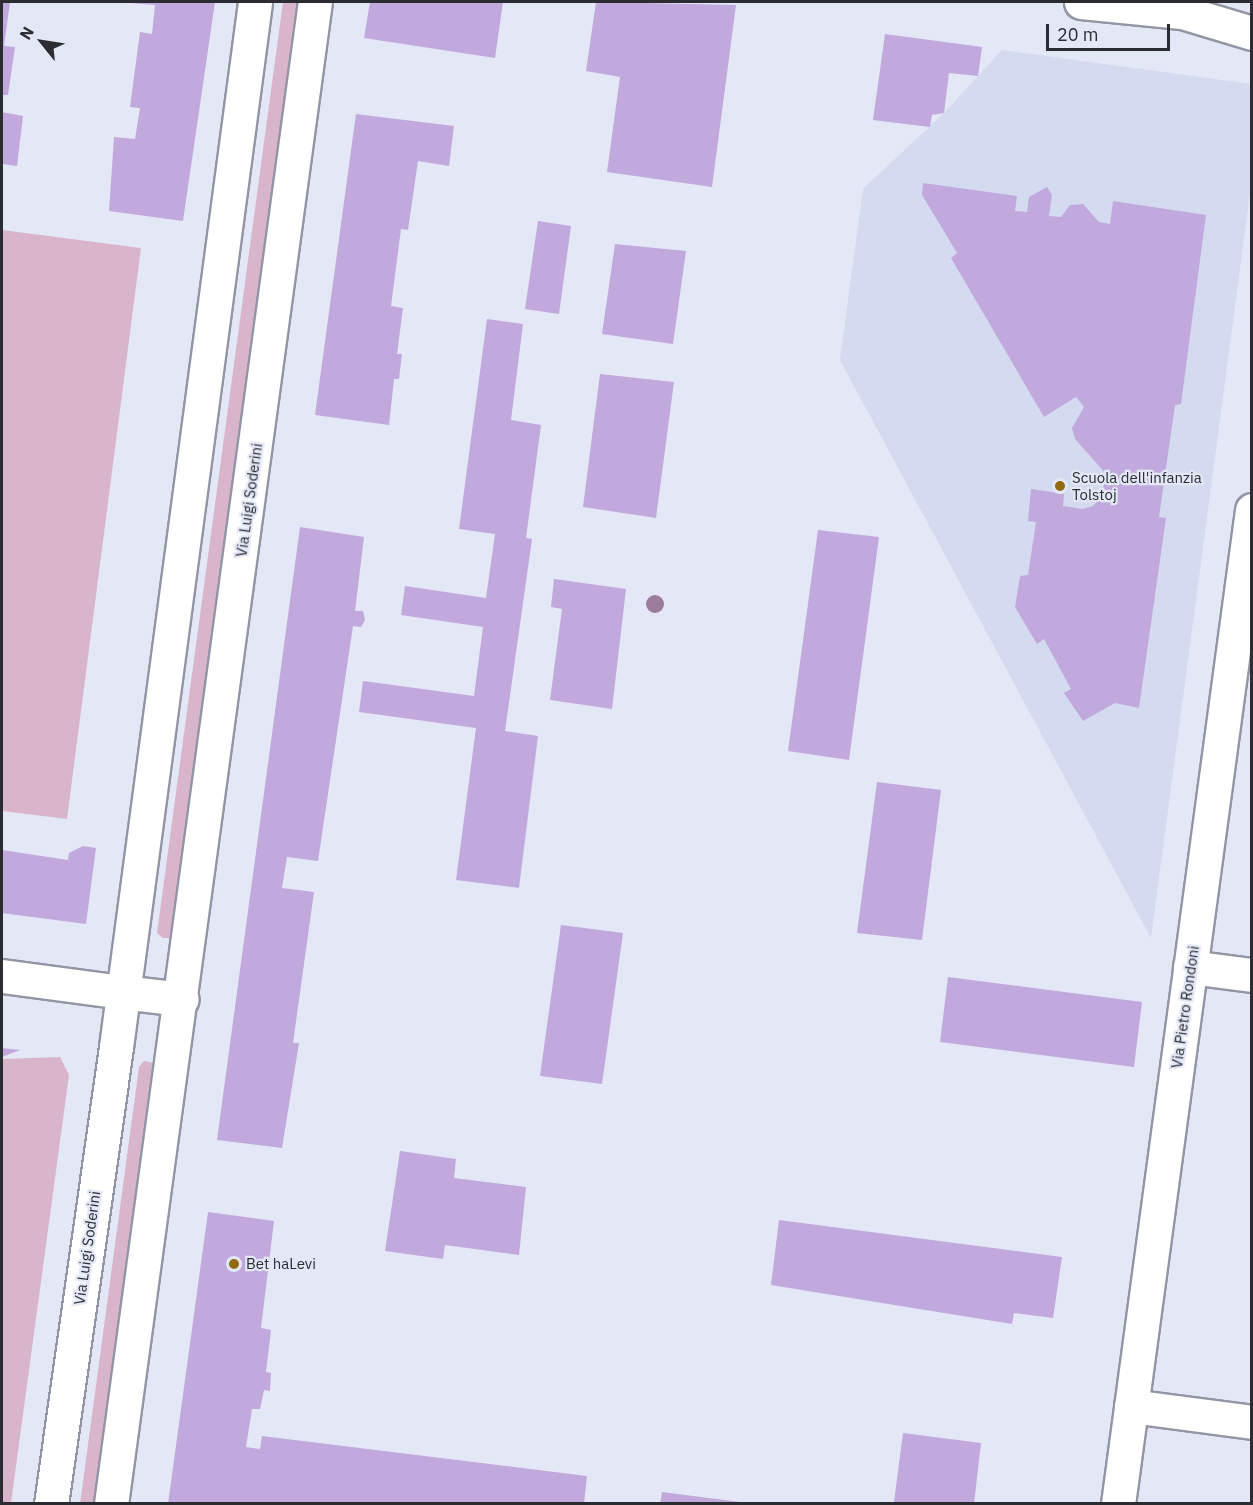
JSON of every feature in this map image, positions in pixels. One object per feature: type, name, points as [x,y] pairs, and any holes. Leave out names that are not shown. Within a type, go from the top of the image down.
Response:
[{"type":"street","name":"Via Luigi Soderini","points":[[51,1503],[255,2]]},
{"type":"street","name":"Via Luigi Soderini","points":[[111,1503],[182,999],[315,2]]},
{"type":"street","points":[[1081,2],[1182,12],[1251,33]]},
{"type":"street","name":"Via Pietro Rondoni","points":[[1118,1503],[1251,510]]},
{"type":"street","points":[[1190,967],[1251,975]]},
{"type":"street","points":[[2,976],[182,999]]},
{"type":"street","points":[[1131,1406],[1251,1422]]},
{"type":"shaded area","points":[[283,2],[302,2],[172,938],[163,938],[157,933]]},
{"type":"shaded area","name":"Scuola dell'infanzia Tolstoj","points":[[1002,50],[1251,84],[1251,186],[1151,938],[840,360],[863,189],[944,113]]},
{"type":"shaded area","points":[[2,230],[141,248],[67,819],[2,811]]},
{"type":"shaded area","points":[[60,1057],[69,1075],[11,1503],[2,1503],[2,1059]]},
{"type":"shaded area","points":[[144,1061],[154,1063],[157,1071],[99,1503],[80,1504],[139,1067]]},
{"type":"building","points":[[2,2],[10,2],[4,46],[15,47],[8,95],[2,95]]},
{"type":"building","points":[[118,2],[215,2],[183,221],[109,211],[114,137],[135,139],[140,108],[130,107],[140,32],[152,34],[155,5]]},
{"type":"building","points":[[370,2],[503,2],[495,58],[364,38]]},
{"type":"building","points":[[596,2],[736,5],[712,187],[607,172],[620,77],[586,71]]},
{"type":"building","points":[[885,34],[982,47],[978,76],[949,73],[944,113],[932,115],[930,127],[873,120]]},
{"type":"building","points":[[2,112],[23,116],[17,166],[2,164]]},
{"type":"building","points":[[356,114],[454,126],[449,166],[418,161],[408,230],[401,229],[391,306],[403,308],[397,354],[402,354],[399,379],[394,379],[389,425],[315,415]]},
{"type":"building","points":[[923,183],[1017,196],[1015,211],[1027,212],[1029,197],[1047,187],[1052,195],[1049,216],[1061,217],[1070,205],[1083,204],[1099,222],[1110,224],[1113,201],[1206,215],[1181,404],[1175,405],[1159,517],[1166,518],[1139,708],[1115,703],[1083,721],[1064,693],[1071,689],[1044,639],[1037,644],[1015,607],[1020,576],[1028,575],[1036,522],[1028,521],[1031,489],[1064,494],[1063,506],[1083,509],[1093,506],[1100,498],[1107,475],[1075,439],[1072,428],[1084,407],[1076,397],[1044,417],[951,258],[957,253],[922,195]]},
{"type":"building","points":[[538,221],[571,226],[559,314],[525,309]]},
{"type":"building","points":[[615,244],[686,251],[673,344],[602,334]]},
{"type":"building","points":[[487,319],[523,324],[511,420],[541,425],[526,538],[532,539],[505,731],[538,736],[519,888],[456,880],[476,728],[359,712],[363,681],[474,696],[483,627],[401,615],[405,586],[486,598],[495,534],[459,529]]},
{"type":"building","points":[[600,374],[674,382],[656,518],[583,507]]},
{"type":"building","points":[[300,527],[364,537],[355,611],[363,611],[365,620],[361,627],[353,626],[318,861],[287,857],[282,888],[314,892],[293,1043],[299,1043],[282,1148],[217,1140]]},
{"type":"building","points":[[818,530],[879,537],[849,760],[788,751]]},
{"type":"building","points":[[554,579],[626,589],[612,709],[550,700],[562,609],[551,607]]},
{"type":"building","points":[[877,782],[941,790],[922,940],[857,933]]},
{"type":"building","points":[[83,846],[96,848],[86,924],[2,913],[2,850],[68,860],[69,853]]},
{"type":"building","points":[[561,925],[623,933],[602,1084],[540,1076]]},
{"type":"building","points":[[948,977],[1142,1002],[1134,1067],[940,1042]]},
{"type":"building","points":[[2,1048],[20,1050],[2,1057]]},
{"type":"building","points":[[400,1151],[456,1159],[454,1178],[526,1187],[519,1255],[445,1245],[443,1259],[385,1251]]},
{"type":"building","points":[[208,1212],[274,1221],[261,1328],[271,1330],[266,1372],[271,1373],[270,1391],[264,1390],[260,1409],[252,1409],[246,1447],[260,1449],[262,1436],[587,1476],[584,1504],[168,1504]]},
{"type":"building","points":[[779,1220],[1062,1257],[1053,1318],[1014,1313],[1012,1324],[771,1285]]},
{"type":"building","points":[[903,1433],[981,1443],[974,1504],[894,1502]]},
{"type":"building","points":[[662,1492],[740,1502],[740,1504],[660,1504]]},
{"type":"place","name":"Scuola dell'infanzia Tolstoj","points":[[1060,486]]},
{"type":"place","name":"Bet haLevi","points":[[234,1264]]}]
